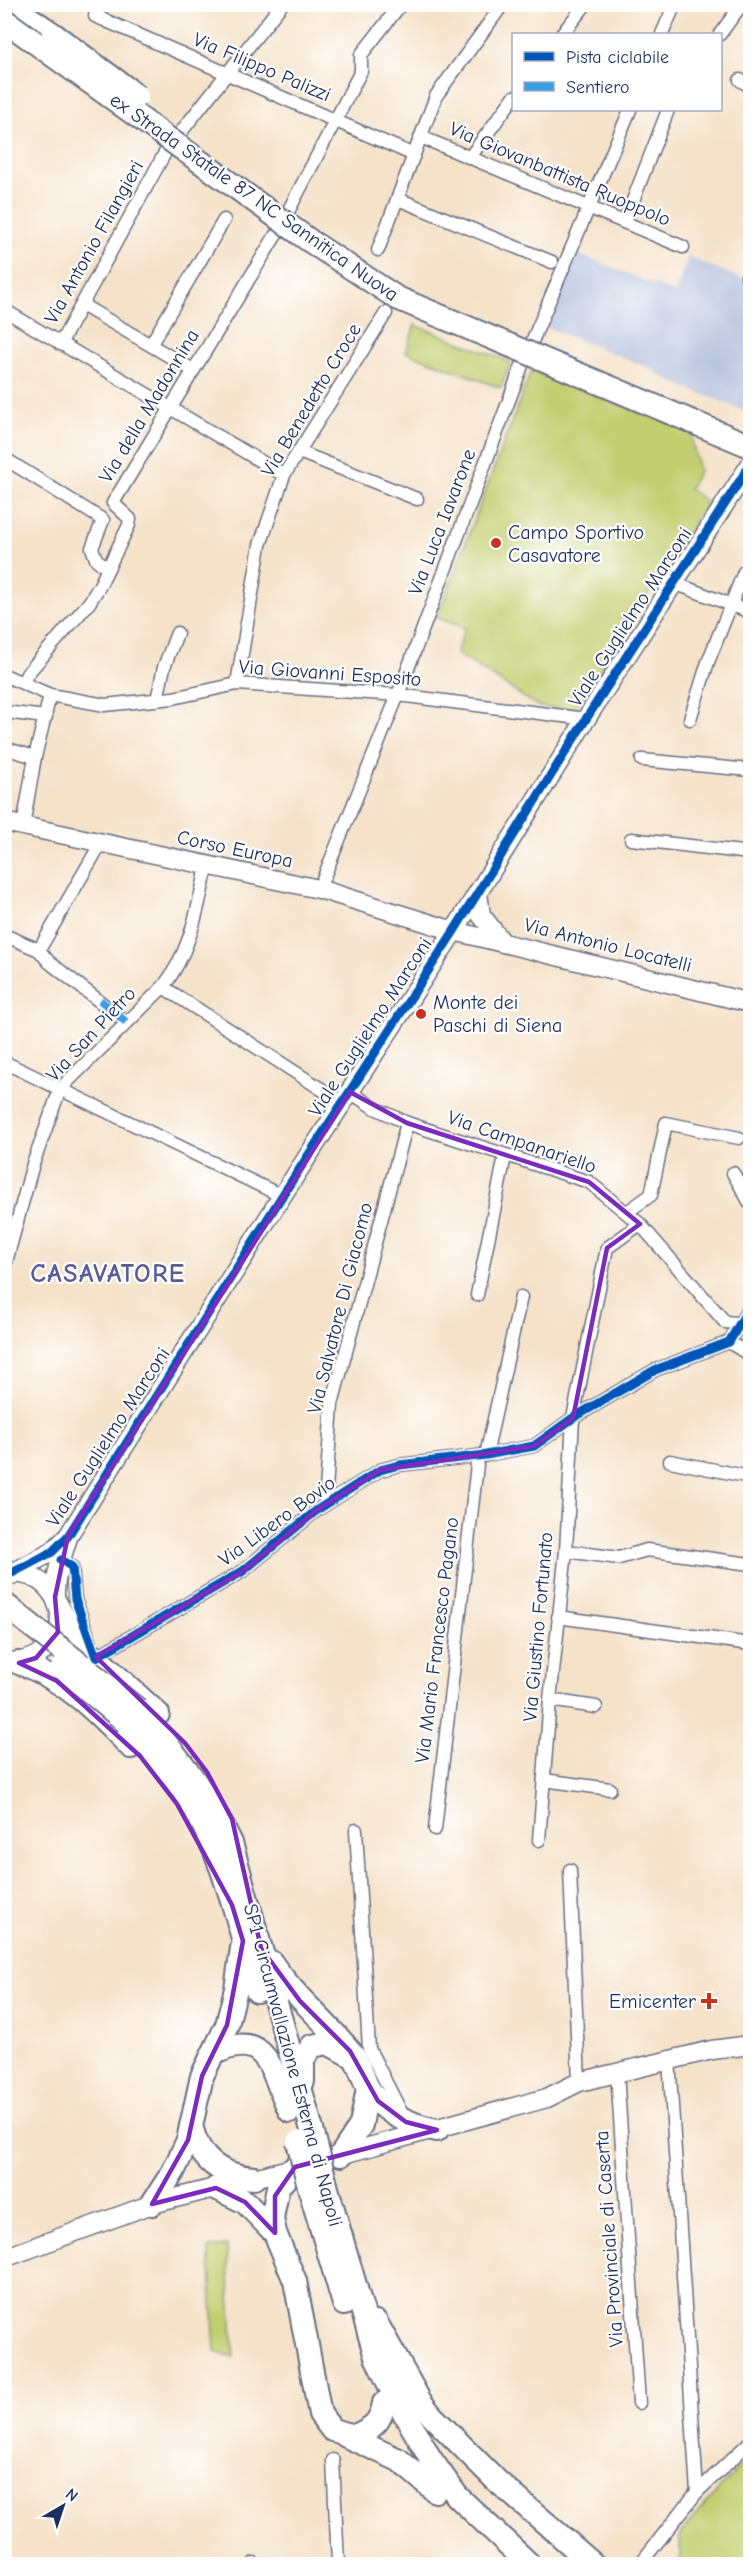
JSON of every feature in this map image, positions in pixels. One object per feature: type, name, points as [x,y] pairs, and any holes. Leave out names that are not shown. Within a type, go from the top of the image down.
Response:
[{"type":"highway","name":"ex Strada Statale 87 NC Sannitica Nuova","points":[[9,4],[54,34],[308,224],[401,284],[501,330],[750,431]]},
{"type":"highway","name":"ex Strada Statale 87 NC Sannitica Nuova","points":[[4,20],[310,241],[397,298],[750,446]]},
{"type":"highway","name":"SP1 Circumvallazione Esterna di Napoli","points":[[4,1604],[132,1716],[189,1770],[210,1802],[231,1843],[239,1898],[306,2140],[318,2188],[333,2269],[363,2360],[418,2466],[435,2491],[446,2506],[507,2565]]},
{"type":"highway","name":"SP1 Circumvallazione Esterna di Napoli","points":[[4,1622],[132,1716]]},
{"type":"highway","points":[[96,1658],[152,1707],[207,1772],[232,1819],[242,1857],[239,1898]]},
{"type":"highway","points":[[9,1664],[40,1670],[96,1711],[140,1756],[177,1804],[239,1898]]},
{"type":"highway","points":[[252,1944],[300,2001],[350,2051],[368,2088],[389,2111],[406,2122],[437,2130]]},
{"type":"highway","points":[[152,2204],[182,2155],[202,2076],[227,2025],[252,1944]]},
{"type":"highway","points":[[296,2107],[303,2059],[312,2046],[328,2043],[348,2054],[359,2066]]},
{"type":"highway","points":[[214,2053],[233,2044],[261,2050],[270,2064],[277,2087],[296,2107]]},
{"type":"highway","points":[[341,2155],[361,2125],[368,2088]]},
{"type":"highway","points":[[191,2126],[194,2138],[216,2168],[232,2176],[254,2178]]},
{"type":"highway","points":[[295,2167],[278,2187],[272,2218],[275,2233],[295,2281],[320,2414],[332,2430],[399,2460],[435,2491]]},
{"type":"highway","points":[[216,2188],[245,2202],[275,2233]]},
{"type":"highway","name":"SP1 Circumvallazione Esterna di Napoli","points":[[318,2188],[347,2263],[376,2357],[395,2397],[430,2458],[457,2496],[529,2565]]},
{"type":"highway","points":[[347,2263],[384,2338],[432,2416],[506,2489],[593,2565]]},
{"type":"highway","points":[[346,2436],[355,2436],[376,2425],[382,2415],[384,2403]]},
{"type":"street","name":"Via Antonio Filangieri","points":[[60,344],[166,151],[282,4]]},
{"type":"street","name":"Via della Madonnina","points":[[23,683],[60,633],[89,603],[129,525],[130,519],[113,503],[169,407],[278,233],[361,71],[361,55],[401,4]]},
{"type":"street","points":[[378,250],[436,96],[503,4]]},
{"type":"street","points":[[563,33],[586,4]]},
{"type":"street","points":[[662,33],[675,4]]},
{"type":"street","points":[[721,33],[742,4]]},
{"type":"street","name":"Via Filippo Palizzi","points":[[99,10],[227,73],[414,155]]},
{"type":"street","points":[[470,157],[512,98]]},
{"type":"street","name":"Via Luca Iavarone","points":[[319,889],[398,695],[523,363],[630,111]]},
{"type":"street","points":[[625,221],[668,111]]},
{"type":"street","name":"Via Giovanbattista Ruoppolo","points":[[422,137],[683,247]]},
{"type":"street","points":[[398,200],[552,262]]},
{"type":"street","points":[[151,344],[224,220]]},
{"type":"street","points":[[82,305],[193,370]]},
{"type":"street","points":[[4,310],[284,475]]},
{"type":"street","name":"Via Benedetto Croce","points":[[237,684],[260,545],[284,475],[386,313]]},
{"type":"street","points":[[299,453],[417,499]]},
{"type":"street","points":[[4,458],[104,520]]},
{"type":"street","name":"Viale Guglielmo Marconi","points":[[7,1573],[52,1552],[68,1536],[282,1196],[454,931],[586,719],[750,465]]},
{"type":"street","points":[[107,568],[96,559],[92,548],[113,503]]},
{"type":"street","points":[[690,719],[730,604],[744,572]]},
{"type":"street","points":[[674,583],[750,612]]},
{"type":"street","points":[[157,700],[164,667],[177,633]]},
{"type":"street","name":"Via Giovanni Esposito","points":[[4,675],[50,695],[105,705],[157,700],[237,684],[398,695],[586,719]]},
{"type":"street","points":[[23,826],[35,757],[50,695]]},
{"type":"street","points":[[4,712],[46,717]]},
{"type":"street","points":[[4,748],[35,757]]},
{"type":"street","points":[[642,760],[750,770]]},
{"type":"street","name":"Corso Europa","points":[[4,822],[319,889],[454,931]]},
{"type":"street","points":[[631,839],[750,853]]},
{"type":"street","points":[[39,950],[101,843]]},
{"type":"street","name":"Via San Pietro","points":[[4,1269],[33,1164],[60,1089],[164,987],[186,951],[207,867]]},
{"type":"street","points":[[478,893],[481,915],[503,943]]},
{"type":"street","name":"Via Antonio Locatelli","points":[[454,931],[750,1003]]},
{"type":"street","points":[[4,935],[39,950],[49,962],[126,1022]]},
{"type":"street","name":"Via Campanariello","points":[[164,987],[346,1097],[407,1123],[589,1182],[640,1224],[725,1322],[746,1323]]},
{"type":"street","points":[[4,1062],[282,1196]]},
{"type":"street","name":"Via Salvatore Di Giacomo","points":[[325,1504],[332,1404],[407,1123]]},
{"type":"street","points":[[627,1212],[651,1195],[666,1123],[739,1138]]},
{"type":"street","points":[[477,1295],[505,1156]]},
{"type":"street","points":[[733,1173],[749,1199]]},
{"type":"street","name":"Via Giustino Fortunato","points":[[539,1840],[550,1700],[566,1551],[573,1418],[607,1248],[640,1224]]},
{"type":"street","name":"Via Mario Francesco Pagano","points":[[435,1829],[482,1455],[521,1297]]},
{"type":"street","points":[[750,1306],[746,1323],[729,1342],[750,1355]]},
{"type":"street","name":"Via Libero Bovio","points":[[96,1658],[243,1571],[325,1504],[380,1470],[399,1465],[534,1446],[573,1418],[655,1370],[729,1342]]},
{"type":"street","points":[[670,1461],[750,1477]]},
{"type":"street","name":"Viale Guglielmo Marconi","points":[[9,1664],[36,1658],[50,1647],[58,1632],[60,1614],[55,1597],[61,1560],[68,1536]]},
{"type":"street","points":[[566,1551],[619,1558],[647,1550],[750,1564]]},
{"type":"street","points":[[61,1560],[72,1567],[75,1599],[89,1632],[96,1658]]},
{"type":"street","points":[[7,1573],[29,1575],[44,1583],[55,1597],[82,1643],[96,1658]]},
{"type":"street","points":[[558,1617],[750,1644]]},
{"type":"street","points":[[550,1700],[596,1707]]},
{"type":"street","points":[[544,1780],[610,1789]]},
{"type":"street","points":[[356,1830],[369,2049],[406,2122]]},
{"type":"street","points":[[570,1870],[579,2082]]},
{"type":"street","points":[[4,2258],[152,2204],[437,2130],[547,2098],[579,2082],[669,2059],[750,2045]]},
{"type":"street","points":[[669,2059],[697,2492]]},
{"type":"street","name":"Via Provinciale di Caserta","points":[[617,2072],[639,2403]]},
{"type":"street","points":[[640,2565],[697,2492],[750,2442]]},
{"type":"street","points":[[333,2460],[338,2565]]},
{"type":"highlighted area","points":[[350,1092],[407,1123],[589,1182],[640,1224],[607,1248],[573,1418],[534,1446],[380,1470],[317,1510],[243,1571],[96,1657],[185,1743],[207,1772],[232,1819],[261,1948],[300,2001],[350,2051],[378,2101],[406,2122],[437,2130],[295,2167],[275,2196],[275,2233],[245,2202],[216,2188],[152,2204],[188,2140],[202,2076],[227,2025],[243,1941],[232,1905],[177,1804],[140,1756],[57,1681],[19,1663],[36,1658],[58,1632],[55,1597],[68,1536]]},
{"type":"shaded area","points":[[576,253],[675,293],[688,257],[750,282],[750,413],[670,381],[647,367],[546,327]]},
{"type":"green space","points":[[415,325],[511,362],[501,388],[406,352]]},
{"type":"green space","name":"Campo Sportivo Casavatore","points":[[531,371],[694,433],[692,442],[699,471],[689,489],[707,502],[574,710],[539,707],[456,653],[465,628],[437,618]]},
{"type":"green space","points":[[227,2246],[234,2357],[215,2352],[209,2248]]},
{"type":"green space","points":[[750,2455],[750,2564],[680,2564],[680,2536],[687,2525]]},
{"type":"marked path","points":[[100,1000],[126,1022]]},
{"type":"cycle path","points":[[12,1573],[52,1552],[68,1536],[282,1196],[454,931],[586,719],[750,465]]},
{"type":"cycle path","points":[[61,1560],[72,1567],[75,1599],[96,1657],[243,1571],[317,1510],[380,1470],[399,1465],[486,1455],[534,1446],[573,1418],[655,1370],[729,1342],[750,1306]]},
{"type":"place","name":"Campo Sportivo Casavatore","points":[[496,543]]},
{"type":"place","name":"Monte dei Paschi di Siena","points":[[421,1014]]},
{"type":"place","name":"Emicenter","points":[[709,2001]]},
{"type":"district","name":"CASAVATORE","points":[[108,1274]]}]
